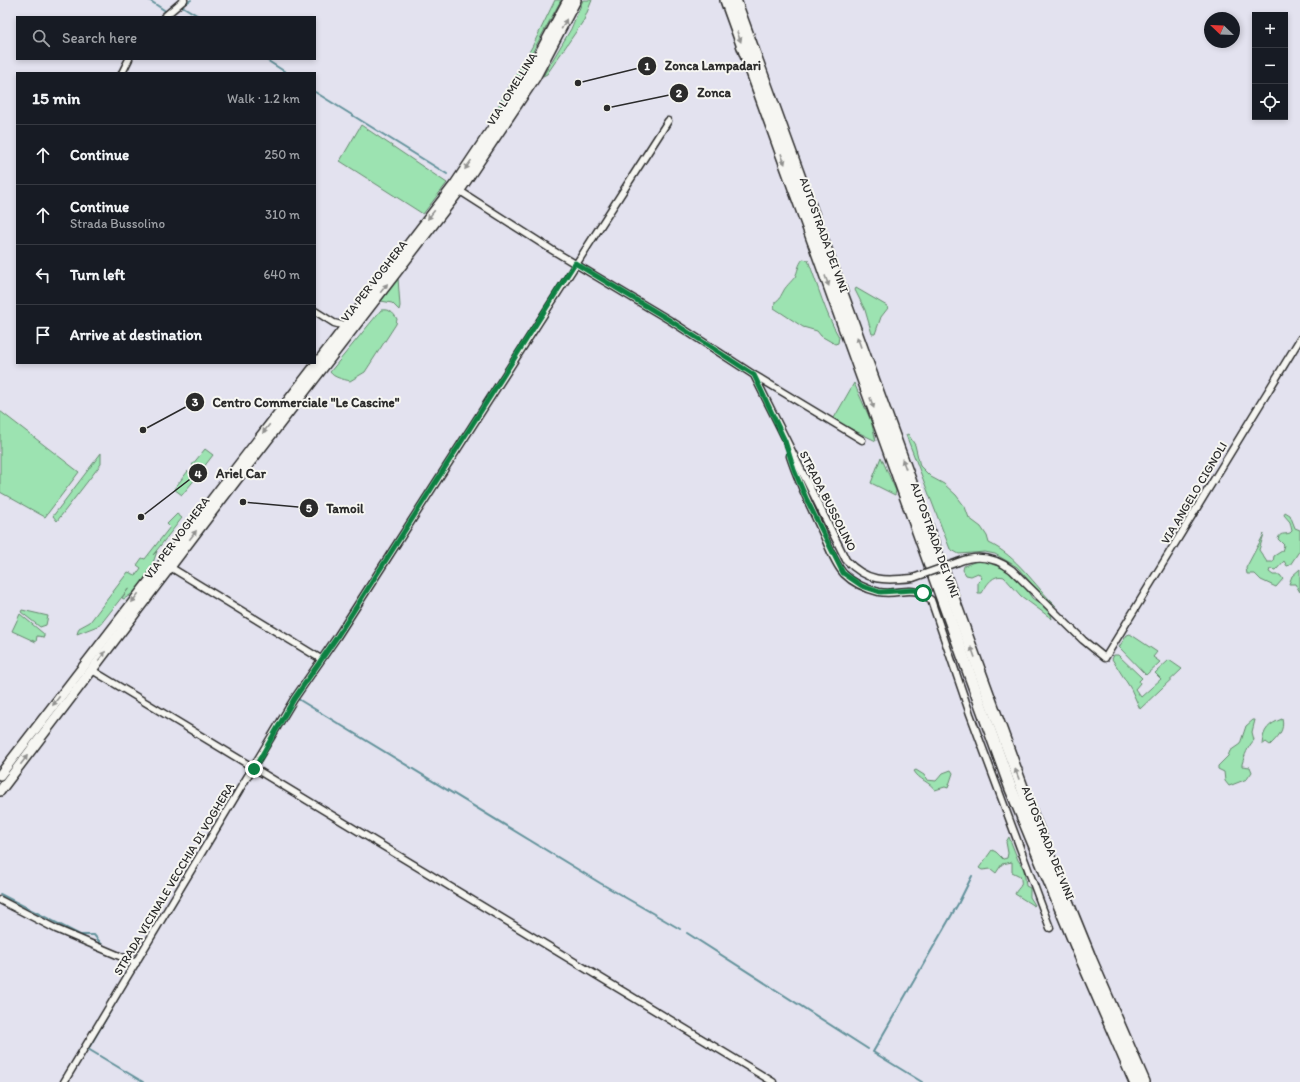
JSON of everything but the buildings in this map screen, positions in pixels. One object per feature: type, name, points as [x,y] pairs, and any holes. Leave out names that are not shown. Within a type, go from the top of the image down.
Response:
[{"type":"highway","name":"AUTOSTRADA DEI VINI","points":[[726,0],[1011,789],[1079,953],[1135,1082]]},
{"type":"highway","name":"AUTOSTRADA DEI VINI","points":[[735,0],[1029,806],[1091,960],[1144,1082]]},
{"type":"main road","name":"VIA LOMELLINA","points":[[459,187],[528,75],[568,0]]},
{"type":"main road","name":"VIA LOMELLINA","points":[[459,187],[535,78],[576,0]]},
{"type":"main road","name":"VIA PER VOGHERA","points":[[316,363],[344,326],[459,187]]},
{"type":"main road","name":"VIA PER VOGHERA","points":[[0,790],[459,187]]},
{"type":"main road","name":"VIA PER VOGHERA","points":[[0,775],[315,364]]},
{"type":"street","points":[[165,16],[184,0]]},
{"type":"street","points":[[122,72],[128,60]]},
{"type":"street","name":"STRADA VICINALE VECCHIA DI VOGHERA","points":[[64,1082],[254,769],[294,699],[342,631],[575,263],[668,121]]},
{"type":"street","points":[[459,187],[575,263],[671,321],[754,375],[862,440]]},
{"type":"street","points":[[316,312],[334,323],[344,326]]},
{"type":"street","name":"VIA ANGELO CIGNOLI","points":[[958,562],[980,556],[1002,563],[1012,570],[1083,640],[1105,658],[1300,339]]},
{"type":"street","name":"STRADA BUSSOLINO","points":[[754,375],[785,441],[846,560],[858,572],[872,578],[882,580],[913,578],[958,562]]},
{"type":"street","points":[[785,441],[794,470],[806,498],[843,573],[856,583],[868,589],[892,593],[914,590],[923,593],[931,600],[970,714],[1050,928]]},
{"type":"street","points":[[170,566],[321,660]]},
{"type":"street","points":[[92,670],[773,1082]]},
{"type":"street","points":[[0,900],[56,929],[136,963]]},
{"type":"green space","points":[[555,0],[561,0],[514,86],[492,121],[493,115],[532,47]]},
{"type":"green space","points":[[583,0],[592,0],[584,20],[547,74],[543,76],[571,29]]},
{"type":"green space","points":[[361,125],[447,183],[423,214],[340,161]]},
{"type":"green space","points":[[803,259],[808,260],[826,309],[839,337],[838,343],[835,344],[821,336],[817,331],[803,327],[774,308],[775,302],[779,299],[785,288],[795,277]]},
{"type":"green space","points":[[398,278],[399,310],[392,303],[381,301]]},
{"type":"green space","points":[[856,288],[888,308],[881,317],[875,334],[872,334],[865,310],[855,290]]},
{"type":"green space","points":[[381,310],[386,310],[392,313],[397,319],[396,324],[365,372],[350,381],[334,376],[330,372]]},
{"type":"green space","points":[[854,383],[871,421],[876,441],[835,421],[834,418]]},
{"type":"green space","points":[[0,411],[79,472],[45,517],[0,492]]},
{"type":"green space","points":[[908,434],[915,445],[920,466],[931,477],[944,484],[956,495],[965,507],[969,518],[981,527],[987,536],[989,543],[1008,555],[1017,563],[1056,606],[1043,597],[1017,567],[995,554],[985,552],[959,554],[950,549],[906,435]]},
{"type":"green space","points":[[205,449],[213,455],[200,472],[192,465]]},
{"type":"green space","points":[[101,453],[101,464],[57,521],[53,516]]},
{"type":"green space","points":[[881,457],[896,491],[895,495],[871,483]]},
{"type":"green space","points":[[188,471],[196,478],[182,495],[174,489]]},
{"type":"green space","points":[[1285,512],[1290,515],[1295,528],[1300,530],[1300,550],[1290,565],[1287,566],[1284,561],[1276,570],[1270,569],[1269,572],[1273,575],[1280,575],[1283,579],[1276,587],[1261,580],[1255,574],[1247,574],[1246,568],[1264,534],[1259,550],[1267,562],[1273,562],[1274,556],[1282,551],[1284,545],[1278,539],[1279,537],[1292,531],[1290,522],[1284,515]]},
{"type":"green space","points":[[177,514],[182,518],[153,555],[157,551],[149,573],[137,590],[124,599],[122,598],[129,588],[100,625],[77,634],[79,628],[90,622],[128,572],[136,575],[141,568],[137,565],[142,558],[145,559],[170,527],[167,524]]},
{"type":"green space","points":[[979,560],[1004,568],[1018,577],[1032,598],[1050,611],[1052,619],[1021,596],[1004,577],[1000,576],[994,578],[988,583],[982,593],[978,593],[978,582],[982,578],[978,573],[971,576],[966,575],[963,570],[964,566]]},
{"type":"green space","points":[[1300,569],[1300,592],[1295,584],[1289,584],[1292,576]]},
{"type":"green space","points":[[22,610],[48,616],[46,625],[40,627],[21,612]]},
{"type":"green space","points":[[20,614],[44,634],[44,637],[37,636],[36,642],[12,631]]},
{"type":"green space","points":[[1130,634],[1157,652],[1153,657],[1160,662],[1146,675],[1119,647],[1127,635]]},
{"type":"green space","points":[[1114,655],[1118,655],[1142,678],[1135,689],[1141,697],[1161,679],[1155,673],[1169,660],[1182,669],[1140,709],[1131,689],[1112,659]]},
{"type":"green space","points":[[1282,719],[1283,727],[1278,736],[1270,745],[1266,742],[1262,745],[1265,731],[1270,725]]},
{"type":"green space","points":[[1255,720],[1252,732],[1254,740],[1245,755],[1242,764],[1242,766],[1250,767],[1252,772],[1247,779],[1229,786],[1225,781],[1224,772],[1218,769],[1218,766],[1228,756],[1230,751],[1240,744],[1246,726]]},
{"type":"green space","points":[[916,770],[924,775],[927,780],[936,781],[943,773],[951,770],[953,773],[948,788],[945,787],[935,790],[916,774],[914,771]]},
{"type":"green space","points":[[1009,837],[1018,860],[1024,869],[1026,886],[1030,888],[1030,897],[1035,905],[1034,906],[1015,894],[1021,883],[1020,876],[1012,872],[1012,862],[1002,864],[996,873],[991,869],[982,870],[979,868],[992,850],[1003,859],[1007,858],[1008,853],[1006,842]]},
{"type":"waterway","points":[[149,0],[167,12]]},
{"type":"waterway","points":[[178,8],[191,0]]},
{"type":"waterway","points":[[182,6],[198,16]]},
{"type":"waterway","points":[[267,60],[285,72]]},
{"type":"waterway","points":[[316,93],[447,174]]},
{"type":"waterway","points":[[298,699],[600,883],[680,929]]},
{"type":"waterway","points":[[922,1082],[873,1052],[958,904],[972,876]]},
{"type":"waterway","points":[[0,894],[80,935],[94,935],[103,946],[135,959]]},
{"type":"waterway","points":[[687,933],[868,1049]]},
{"type":"waterway","points":[[90,1046],[121,993]]},
{"type":"waterway","points":[[88,1049],[143,1082]]},
{"type":"place","name":"Zonca Lampadari","points":[[578,83]]},
{"type":"place","name":"Zonca","points":[[607,108]]},
{"type":"place","name":"Centro Commerciale \"Le Cascine\"","points":[[143,430]]},
{"type":"place","name":"Tamoil","points":[[243,502]]},
{"type":"place","name":"Ariel Car","points":[[141,517]]},
{"type":"route","points":[[254,769],[294,699],[337,637],[575,263],[671,321],[754,375],[785,441],[794,470],[806,498],[843,573],[850,580],[868,589],[880,592],[892,593],[914,590],[923,593]]}]
